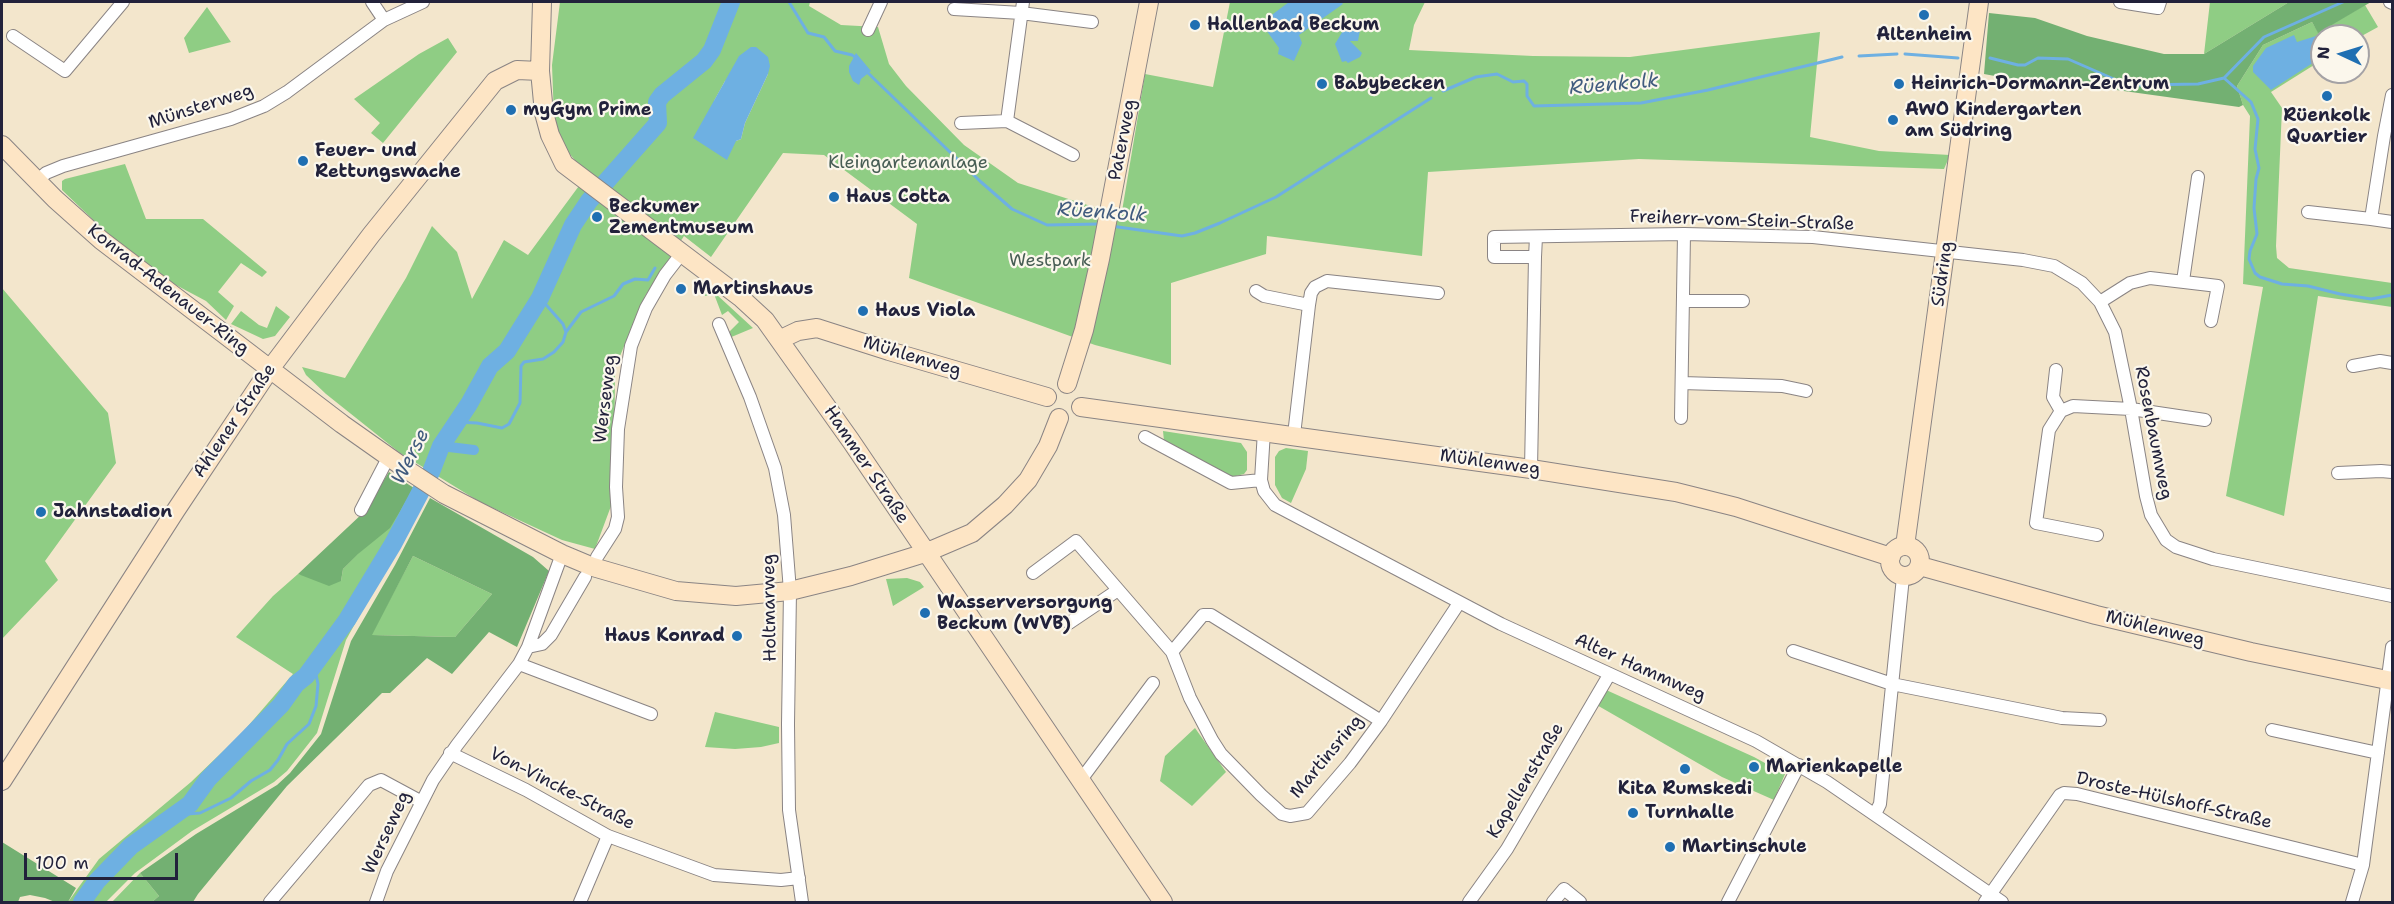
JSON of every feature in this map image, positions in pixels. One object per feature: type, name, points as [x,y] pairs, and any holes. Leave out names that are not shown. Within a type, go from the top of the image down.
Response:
[{"type":"main road","name":"Hammer Straße","points":[[542,2],[540,71],[544,113],[557,153],[564,164],[740,297],[765,320],[851,441],[1163,903]]},
{"type":"main road","name":"Paterweg","points":[[1067,384],[1084,330],[1149,2]]},
{"type":"main road","name":"Südring","points":[[1898,551],[1947,251],[1979,2]]},
{"type":"main road","name":"Ahlener Straße","points":[[2,781],[176,510],[270,369],[371,235],[495,81],[517,70],[540,71]]},
{"type":"main road","name":"Konrad-Adenauer-Ring","points":[[2,145],[101,240],[395,462],[444,494],[562,554],[593,567],[676,591],[736,596],[790,591],[851,576],[925,553],[972,533],[1005,505],[1028,480],[1059,418]]},
{"type":"main road","name":"Mühlenweg","points":[[779,340],[798,331],[817,328],[1047,397]]},
{"type":"main road","points":[[1067,384],[1078,390],[1082,401],[1081,407],[1075,416],[1059,418],[1048,409],[1047,397],[1056,385],[1067,384]]},
{"type":"main road","name":"Mühlenweg","points":[[1081,407],[1294,435],[1676,492],[1898,551]]},
{"type":"main road","points":[[1898,551],[1917,552],[1920,566],[1914,574],[1903,577],[1892,570],[1898,551]]},
{"type":"main road","name":"Mühlenweg","points":[[1920,566],[2108,617],[2251,652],[2390,680]]},
{"type":"street","points":[[13,36],[65,71],[123,2]]},
{"type":"street","points":[[372,2],[384,20]]},
{"type":"street","name":"Münsterweg","points":[[37,181],[46,173],[63,166],[231,119],[264,106],[287,92],[384,20],[423,2]]},
{"type":"street","points":[[868,30],[881,2]]},
{"type":"street","points":[[2120,2],[2158,8],[2160,2]]},
{"type":"street","points":[[954,9],[1022,7],[1092,22]]},
{"type":"street","points":[[1007,121],[1022,7]]},
{"type":"street","points":[[2371,219],[2392,102]]},
{"type":"street","points":[[961,123],[1007,121],[1073,155]]},
{"type":"street","points":[[2184,281],[2198,177]]},
{"type":"street","points":[[2308,212],[2392,222]]},
{"type":"street","points":[[1681,418],[1684,234]]},
{"type":"street","name":"Freiherr-vom-Stein-Straße","points":[[1535,257],[1494,257],[1494,237],[1684,234],[1813,237],[1947,251]]},
{"type":"street","points":[[1531,469],[1536,237]]},
{"type":"street","name":"Rosenbaumweg","points":[[1947,251],[2054,266],[2082,283],[2100,302],[2115,332],[2132,409],[2146,496],[2151,514],[2166,540],[2176,547],[2213,559],[2392,596]]},
{"type":"street","name":"Werseweg","points":[[597,557],[615,529],[618,517],[616,487],[618,429],[631,346],[646,308],[665,274],[682,253]]},
{"type":"street","points":[[2100,302],[2120,288],[2138,280],[2161,278],[2218,286],[2211,321]]},
{"type":"street","points":[[1294,435],[1309,305],[1311,292],[1315,287],[1327,282],[1438,293]]},
{"type":"street","points":[[1256,291],[1264,296],[1309,305]]},
{"type":"street","points":[[1684,301],[1743,301]]},
{"type":"street","name":"Holtmarweg","points":[[719,324],[750,397],[775,468],[784,515],[790,591],[789,810],[802,903]]},
{"type":"street","points":[[2353,366],[2380,361],[2392,363]]},
{"type":"street","points":[[2056,370],[2053,397],[2061,411]]},
{"type":"street","points":[[1682,383],[1782,386],[1806,391]]},
{"type":"street","points":[[2097,535],[2037,523],[2049,430],[2061,411],[2073,406],[2132,409],[2205,420]]},
{"type":"street","points":[[1144,437],[1231,483],[1261,480],[1264,431]]},
{"type":"street","points":[[361,510],[395,462]]},
{"type":"street","points":[[2338,473],[2392,472]]},
{"type":"street","name":"Alter Hammweg","points":[[1261,480],[1264,491],[1275,505],[1459,603],[1609,675],[1756,741],[1799,765],[1875,814],[1993,900]]},
{"type":"street","name":"Martinsring","points":[[1032,573],[1076,541],[1172,652],[1190,698],[1212,740],[1240,775],[1282,814],[1299,816],[1307,813],[1382,721],[1459,603]]},
{"type":"street","name":"Werseweg","points":[[376,903],[387,870],[420,801],[450,753],[519,664],[528,647],[562,554]]},
{"type":"street","name":"Werseweg","points":[[528,647],[542,644],[550,635],[585,577]]},
{"type":"street","points":[[1875,814],[1880,804],[1903,577]]},
{"type":"street","points":[[1069,623],[1118,590]]},
{"type":"street","name":"Martinsring","points":[[1172,652],[1203,615],[1211,615],[1382,721]]},
{"type":"street","points":[[2352,903],[2363,865],[2390,680],[2392,647]]},
{"type":"street","points":[[1793,651],[1892,684],[2062,718],[2100,720]]},
{"type":"street","points":[[519,664],[651,714]]},
{"type":"street","name":"Kapellenstraße","points":[[1469,903],[1507,849],[1609,675]]},
{"type":"street","points":[[1080,781],[1153,683]]},
{"type":"street","points":[[2271,730],[2378,753]]},
{"type":"street","name":"Von-Vincke-Straße","points":[[450,753],[526,790],[608,836],[714,875],[781,880],[799,878]]},
{"type":"street","points":[[1728,903],[1799,765]]},
{"type":"street","points":[[270,903],[369,785],[381,780],[420,801]]},
{"type":"street","name":"Droste-Hülshoff-Straße","points":[[1993,900],[2060,795],[2070,793],[2363,865]]},
{"type":"street","points":[[580,903],[608,836]]},
{"type":"street","points":[[1553,903],[1564,889],[1580,903]]},
{"type":"green space","points":[[560,2],[810,2],[809,6],[841,25],[878,27],[889,64],[906,86],[964,145],[1018,183],[1097,208],[1122,211],[1145,74],[1213,87],[1230,2],[1425,2],[1414,25],[1409,50],[1533,56],[1630,57],[1820,32],[1810,137],[1879,151],[1950,155],[1944,169],[1639,159],[1428,172],[1422,256],[1267,236],[1266,254],[1171,283],[1171,365],[1095,345],[909,278],[917,224],[824,155],[783,153],[711,257],[684,236],[645,296],[615,368],[614,498],[595,549],[562,540],[480,502],[400,453],[326,394],[306,375],[302,367],[345,378],[406,278],[432,226],[457,252],[472,299],[504,240],[528,255],[587,175],[564,147],[554,118],[552,65]],"holes":[[[768,74],[745,123],[741,139],[736,141],[714,101],[725,81]]]},
{"type":"green space","points":[[2210,2],[2289,2],[2204,54]]},
{"type":"green space","points":[[2289,2],[2371,2],[2333,24],[2313,24],[2312,22],[2263,45],[2237,86],[2243,105],[2239,107],[2095,87],[2033,83],[1984,74],[1989,13],[2035,18],[2087,36],[2164,54],[2204,54]]},
{"type":"green space","points":[[2365,5],[2378,27],[2370,31],[2370,24],[2332,24]]},
{"type":"green space","points":[[207,7],[231,42],[189,53],[184,38]]},
{"type":"green space","points":[[2312,22],[2313,24],[2310,24],[2310,68],[2271,92],[2282,108],[2277,258],[2289,268],[2392,283],[2392,307],[2318,296],[2284,516],[2226,496],[2263,287],[2243,284],[2250,116],[2243,105],[2237,86],[2263,45]]},
{"type":"green space","points":[[448,38],[457,52],[383,143],[371,133],[380,123],[354,99],[419,54]]},
{"type":"green space","points":[[125,164],[146,219],[203,219],[267,272],[262,277],[241,263],[218,292],[234,306],[226,320],[206,301],[174,284],[108,234],[62,190],[62,181],[65,179]]},
{"type":"green space","points":[[701,284],[716,294],[753,328],[729,338],[730,331],[739,322],[728,311],[722,315],[714,294],[705,296]]},
{"type":"green space","name":"Jahnstadion","points":[[2,288],[108,413],[116,463],[45,561],[58,580],[2,639]]},
{"type":"green space","points":[[276,306],[290,317],[275,336],[263,339],[231,324],[241,311],[259,325],[267,328]]},
{"type":"green space","points":[[1163,431],[1241,443],[1247,452],[1247,470],[1235,479],[1164,441]]},
{"type":"green space","points":[[1286,448],[1308,451],[1306,469],[1291,503],[1282,498],[1275,485],[1275,457],[1279,451]]},
{"type":"green space","points":[[389,472],[414,488],[390,528],[343,569],[341,581],[329,586],[298,574],[364,512]]},
{"type":"green space","points":[[414,488],[426,495],[346,640],[317,733],[287,771],[274,782],[192,831],[135,873],[106,902],[68,902],[99,859],[191,782],[242,733],[293,674],[236,637],[273,596],[298,574],[341,581],[343,569],[401,509]]},
{"type":"green space","points":[[430,498],[533,557],[549,571],[517,647],[489,632],[452,674],[427,658],[390,693],[382,693],[287,786],[193,902],[152,902],[159,896],[140,873],[196,834],[277,785],[290,773],[321,734],[351,641]],"holes":[[[413,556],[492,594],[455,637],[372,635]]]},
{"type":"green space","points":[[413,556],[492,594],[455,637],[371,635]]},
{"type":"green space","points":[[907,578],[920,582],[924,587],[893,606],[886,579]]},
{"type":"green space","points":[[1604,689],[1754,757],[1785,774],[1774,800],[1722,777],[1595,704]]},
{"type":"green space","points":[[715,712],[779,727],[779,743],[735,749],[705,747]]},
{"type":"green space","points":[[1195,728],[1226,772],[1192,806],[1160,781],[1165,756]]},
{"type":"green space","points":[[2,842],[76,888],[68,902],[55,902],[30,895],[20,897],[18,902],[2,902]]},
{"type":"green space","points":[[140,873],[159,896],[152,902],[112,902]]},
{"type":"water","points":[[1289,2],[1341,2],[1343,4],[1299,35],[1302,43],[1294,61],[1278,54],[1279,48],[1261,23]]},
{"type":"water","points":[[1350,19],[1361,24],[1358,41],[1350,41],[1362,53],[1360,57],[1348,63],[1342,62],[1335,44]]},
{"type":"water","points":[[2294,35],[2297,42],[2310,38],[2310,65],[2271,90],[2253,72],[2253,66],[2266,48]]},
{"type":"water","points":[[751,47],[756,47],[768,57],[770,66],[745,123],[741,139],[736,141],[727,160],[693,138],[739,56]]},
{"type":"water","points":[[856,53],[871,71],[861,79],[859,85],[853,81],[849,72],[849,66]]},
{"type":"waterway","name":"Werse","points":[[82,902],[97,881],[131,846],[190,804],[208,779],[281,705],[296,684],[306,676],[347,620],[393,544],[431,472],[441,446],[469,404],[490,366],[507,351],[540,298],[573,225],[589,201],[658,123],[657,102],[662,95],[704,61],[712,50],[731,2]]},
{"type":"waterway","name":"Rüenkolk","points":[[789,2],[808,33],[824,37],[835,51],[852,55],[858,59]]},
{"type":"waterway","name":"Rüenkolk","points":[[1990,58],[2018,65],[2025,65],[2038,58],[2068,59],[2123,83],[2198,84],[2224,78],[2264,37],[2343,2]]},
{"type":"waterway","name":"Rüenkolk","points":[[1859,56],[1897,54]]},
{"type":"waterway","name":"Rüenkolk","points":[[1905,54],[1958,58]]},
{"type":"waterway","name":"Rüenkolk","points":[[1443,91],[1476,77],[1497,74],[1513,82],[1524,81],[1527,84],[1527,96],[1534,106],[1641,103],[1708,90],[1842,57]]},
{"type":"waterway","name":"Rüenkolk","points":[[867,72],[1012,209],[1047,225],[1099,224]]},
{"type":"waterway","points":[[2224,78],[2251,102],[2258,119],[2255,149],[2259,168],[2254,208],[2257,234],[2249,259],[2255,273],[2260,277],[2282,284],[2308,286],[2371,299],[2392,295]]},
{"type":"waterway","name":"Rüenkolk","points":[[1111,226],[1182,236],[1195,233],[1276,197],[1431,98]]},
{"type":"waterway","points":[[566,332],[581,312],[614,296],[623,284],[635,279],[648,280],[655,268]]},
{"type":"waterway","points":[[456,422],[502,428],[509,424],[520,403],[521,366],[524,362],[543,359],[554,352],[563,342],[566,332],[563,324],[540,298]]},
{"type":"waterway","points":[[441,446],[474,450]]},
{"type":"waterway","points":[[175,815],[200,813],[231,798],[251,781],[270,770],[287,744],[309,724],[316,706],[318,684],[314,665]]},
{"type":"place","name":"Altenheim","points":[[1924,15]]},
{"type":"place","name":"Hallenbad Beckum","points":[[1195,25]]},
{"type":"place","name":"Babybecken","points":[[1322,84]]},
{"type":"place","name":"Heinrich-Dormann-Zentrum","points":[[1899,84]]},
{"type":"place","name":"Rüenkolk Quartier","points":[[2327,96]]},
{"type":"place","name":"myGym Prime","points":[[511,110]]},
{"type":"place","name":"AWO Kindergarten am Südring","points":[[1893,120]]},
{"type":"place","name":"Feuer- und Rettungswache","points":[[303,161]]},
{"type":"place","name":"Haus Cotta","points":[[834,197]]},
{"type":"place","name":"Beckumer Zementmuseum","points":[[597,217]]},
{"type":"place","name":"Martinshaus","points":[[681,289]]},
{"type":"place","name":"Haus Viola","points":[[863,311]]},
{"type":"place","name":"Jahnstadion","points":[[41,512]]},
{"type":"place","name":"Wasserversorgung Beckum (WVB)","points":[[925,613]]},
{"type":"place","name":"Haus Konrad","points":[[737,636]]},
{"type":"place","name":"Marienkapelle","points":[[1754,767]]},
{"type":"place","name":"Kita Rumskedi","points":[[1685,769]]},
{"type":"place","name":"Turnhalle","points":[[1633,813]]},
{"type":"place","name":"Martinschule","points":[[1670,847]]},
{"type":"park label","name":"Kleingartenanlage","points":[[908,163]]},
{"type":"park label","name":"Westpark","points":[[1050,261]]}]
